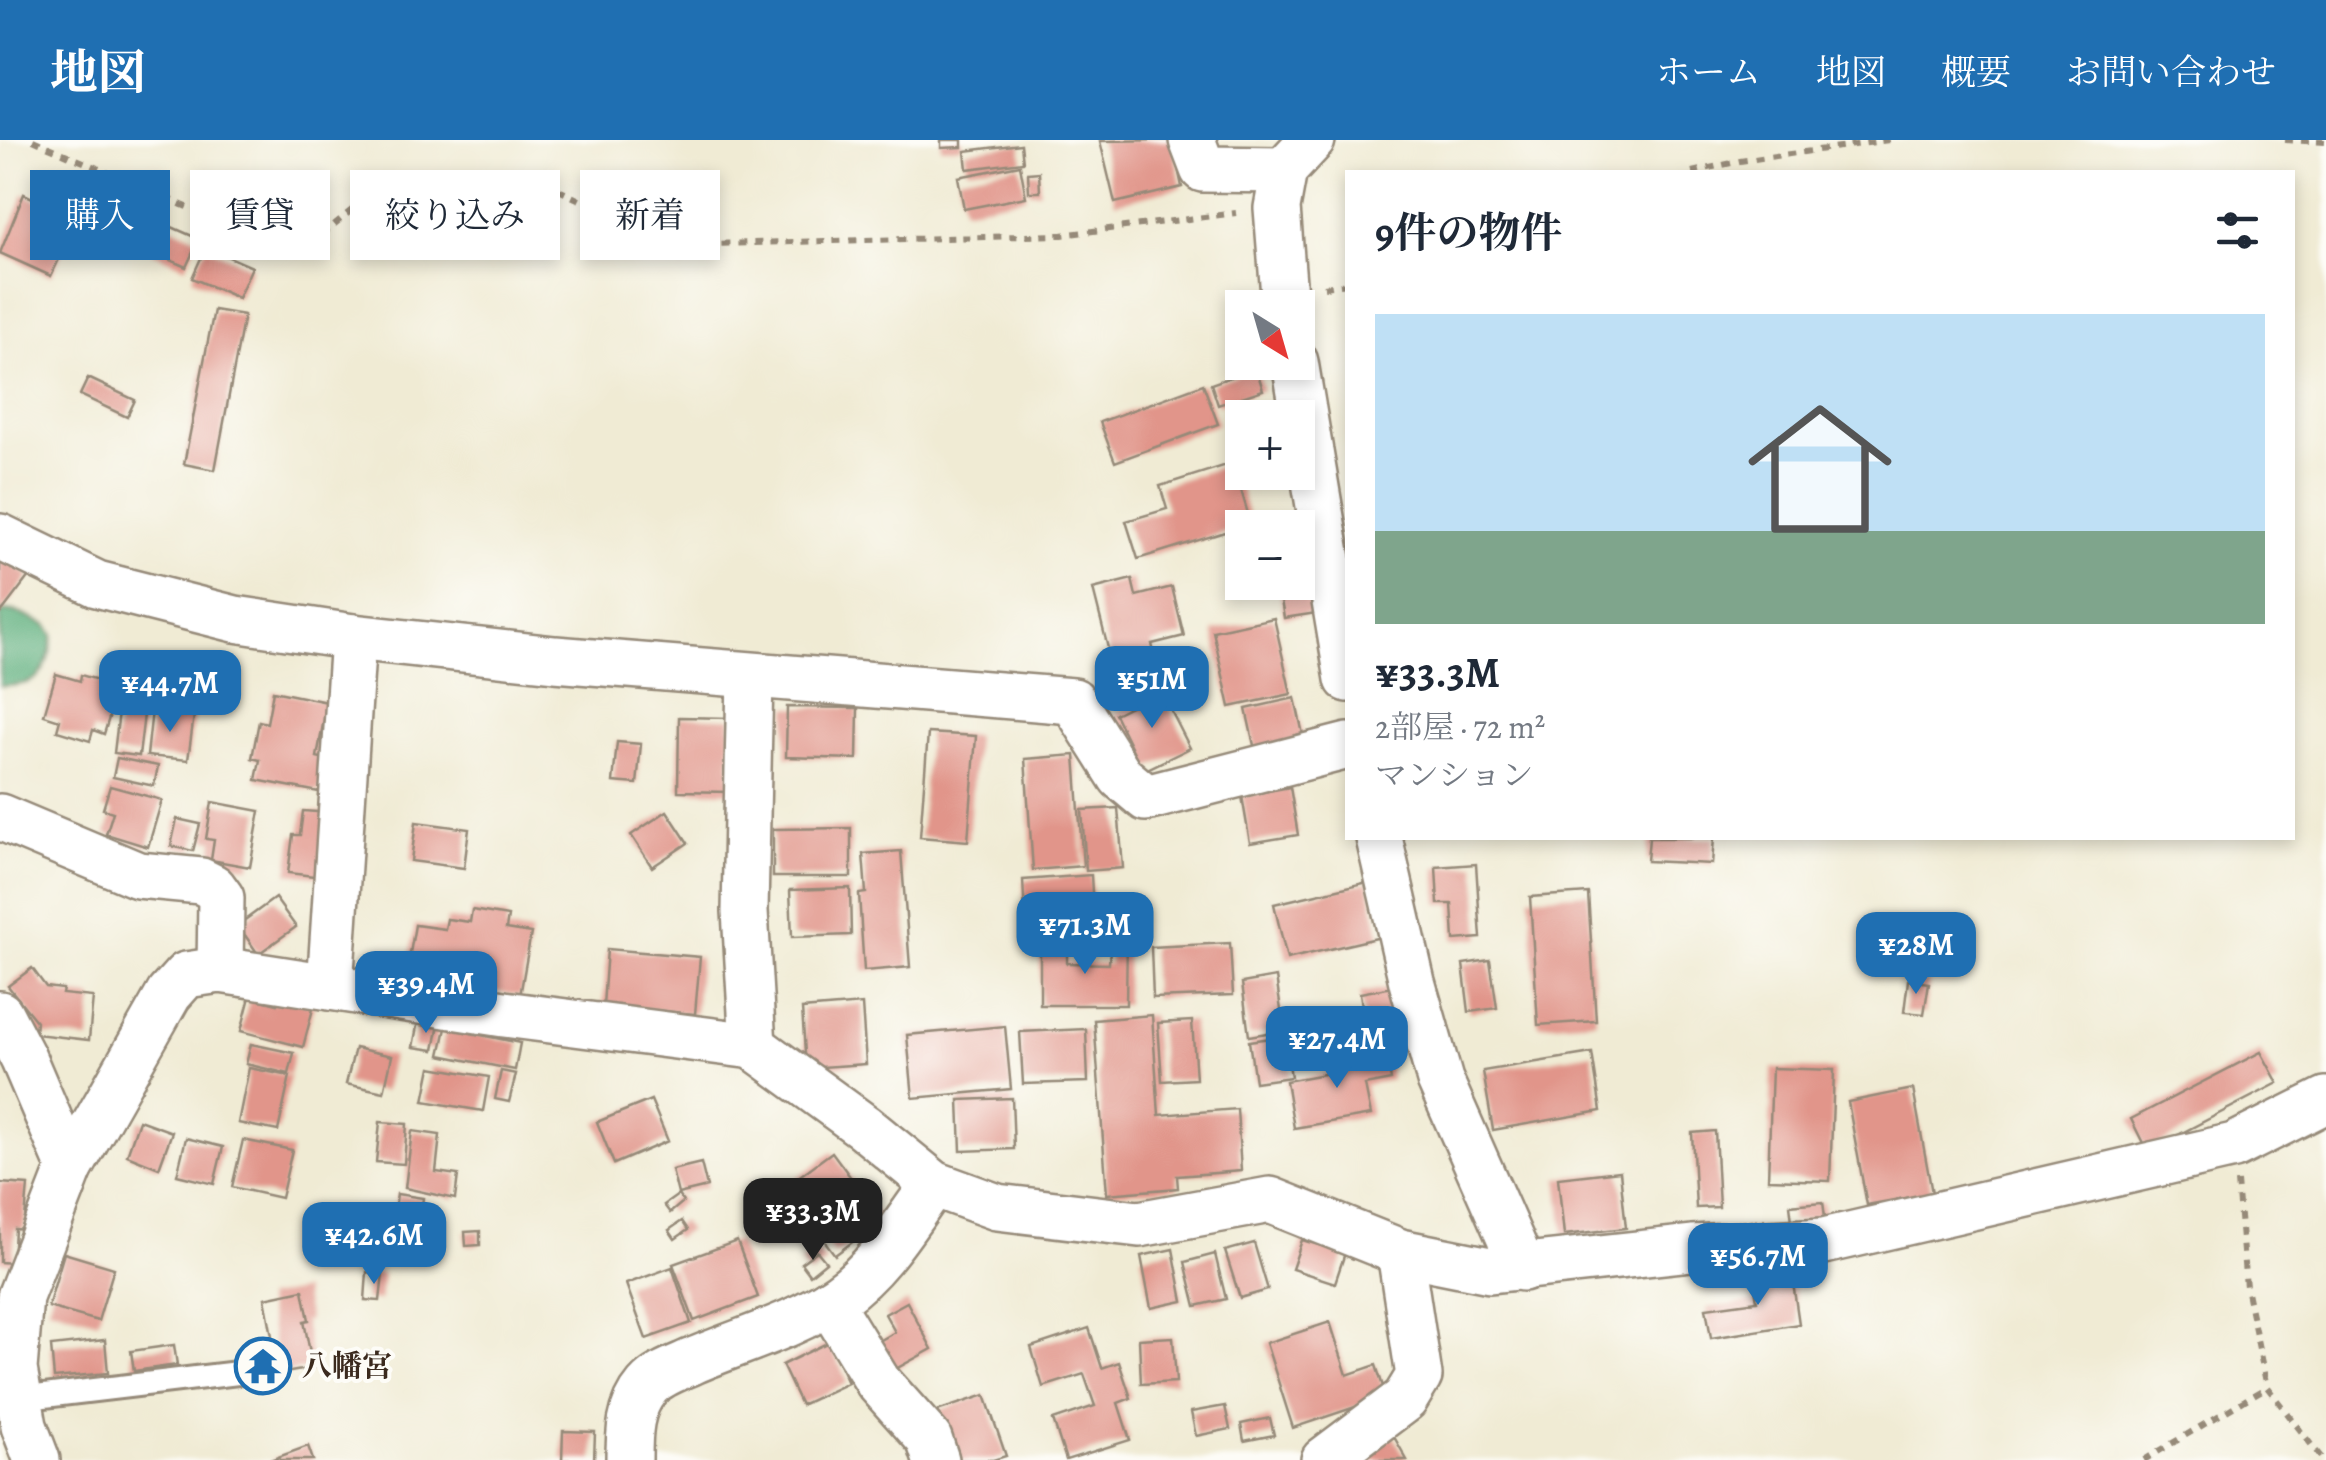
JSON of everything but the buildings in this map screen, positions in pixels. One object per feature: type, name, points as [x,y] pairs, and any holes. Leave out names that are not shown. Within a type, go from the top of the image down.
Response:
[{"type":"street","points":[[1192,140],[1203,170],[1291,173],[1287,290]]},
{"type":"street","points":[[1299,380],[1341,595],[1345,643]]},
{"type":"street","points":[[0,537],[97,584],[235,619],[353,637],[750,676],[1073,701],[1121,778],[1146,798],[1345,747]]},
{"type":"street","points":[[330,987],[353,637]]},
{"type":"street","points":[[750,676],[745,911],[753,1046]]},
{"type":"street","points":[[0,817],[138,876],[201,881],[213,887],[221,898],[220,970]]},
{"type":"street","points":[[1379,840],[1412,982],[1440,1080],[1523,1268]]},
{"type":"street","points":[[37,1460],[24,1426],[14,1370],[10,1296],[70,1168],[169,994],[186,976],[220,970],[504,1014],[753,1046],[934,1184],[996,1207],[1139,1224],[1270,1200],[1400,1252],[1490,1270],[1692,1248],[1824,1241],[2234,1146],[2326,1100]]},
{"type":"street","points":[[0,1014],[70,1168]]},
{"type":"street","points":[[629,1460],[630,1422],[648,1384],[749,1337],[802,1318],[830,1302],[857,1283],[934,1184]]},
{"type":"street","points":[[1324,1460],[1405,1400],[1419,1376],[1400,1252]]},
{"type":"street","points":[[830,1302],[878,1382],[929,1439],[936,1460]]},
{"type":"lane","points":[[19,1399],[238,1373]]},
{"type":"path","points":[[33,140],[296,255],[386,182],[548,185],[675,245],[1062,235],[1291,173]]},
{"type":"path","points":[[1701,170],[1890,140]]},
{"type":"path","points":[[2285,140],[2326,142]]},
{"type":"path","points":[[2234,1146],[2246,1287],[2267,1387],[2323,1460]]},
{"type":"path","points":[[2144,1460],[2267,1387]]},
{"type":"green space","points":[[14,611],[46,625],[53,635],[51,648],[40,675],[24,684],[0,686],[0,612]]},
{"type":"place","name":"八幡宮","points":[[263,1366]]}]
